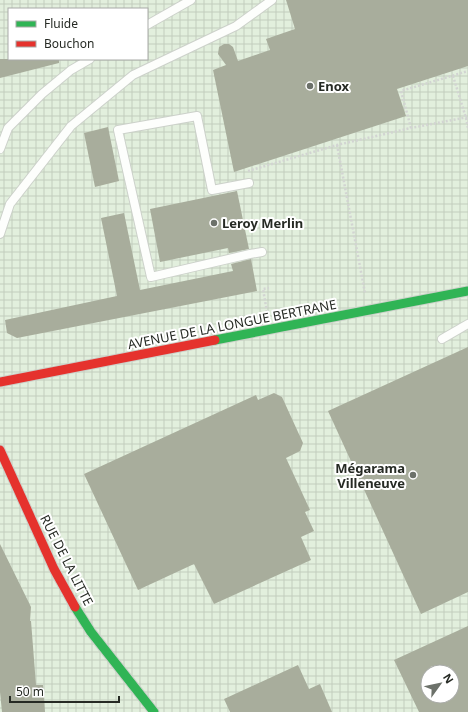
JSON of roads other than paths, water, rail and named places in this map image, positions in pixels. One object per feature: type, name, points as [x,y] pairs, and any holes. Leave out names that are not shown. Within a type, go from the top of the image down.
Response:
[{"type":"street","name":"AVENUE DE LA LONGUE BERTRANE","points":[[0,382],[468,291]]},
{"type":"street","name":"RUE DE LA LITTE","points":[[0,450],[54,569],[71,602],[91,632],[154,712]]},
{"type":"lane","points":[[148,24],[191,0]]},
{"type":"lane","points":[[0,234],[10,204],[71,126],[133,76],[236,26],[272,0]]},
{"type":"lane","points":[[0,149],[8,128],[42,94],[71,70],[88,60]]},
{"type":"lane","points":[[249,183],[212,190],[197,116],[118,130],[151,277],[262,252]]},
{"type":"lane","points":[[442,339],[468,324]]},
{"type":"place","name":"Enox","points":[[310,86]]},
{"type":"place","name":"Leroy Merlin","points":[[214,223]]},
{"type":"place","name":"Mégarama Villeneuve","points":[[413,475]]}]
